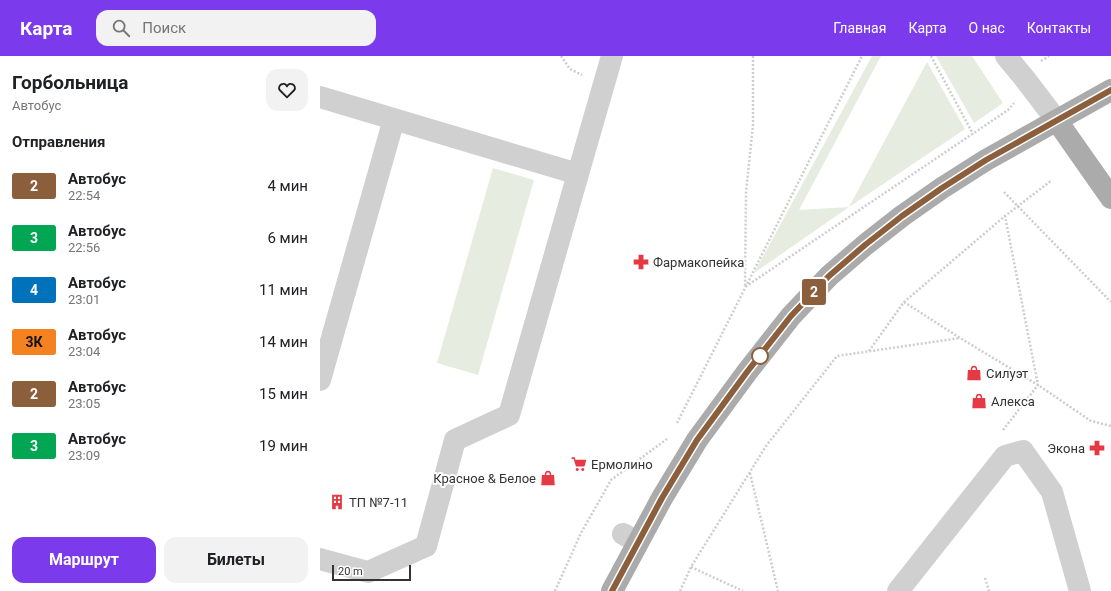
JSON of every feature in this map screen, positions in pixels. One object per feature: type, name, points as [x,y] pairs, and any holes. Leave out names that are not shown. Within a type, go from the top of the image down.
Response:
[{"type":"main road","points":[[612,591],[631,538],[662,498],[697,440],[747,372],[791,316],[829,276],[902,216],[942,188],[986,160],[1111,90]]},
{"type":"main road","points":[[1057,121],[1111,198]]},
{"type":"street","points":[[320,559],[368,572],[426,546],[456,440],[509,415],[612,56]]},
{"type":"street","points":[[1006,56],[1028,82],[1057,121]]},
{"type":"street","points":[[320,98],[578,174]]},
{"type":"street","points":[[320,380],[394,119]]},
{"type":"street","points":[[898,591],[1005,456],[1024,451],[1052,492],[1080,591]]},
{"type":"path","points":[[745,287],[746,192],[753,125],[753,56]]},
{"type":"path","points":[[676,424],[862,56]]},
{"type":"path","points":[[931,56],[973,134]]},
{"type":"path","points":[[745,287],[1008,110],[1042,61]]},
{"type":"path","points":[[869,351],[904,302],[1004,216],[1052,180]]},
{"type":"path","points":[[1004,192],[1111,302]]},
{"type":"path","points":[[999,435],[1038,385],[1004,216]]},
{"type":"path","points":[[904,302],[1038,385],[1091,421],[1111,426]]},
{"type":"path","points":[[680,591],[691,567],[766,446],[837,356],[960,338]]},
{"type":"path","points":[[555,591],[581,533],[611,480],[669,438]]},
{"type":"path","points":[[750,472],[778,591]]},
{"type":"path","points":[[691,567],[743,591]]},
{"type":"path","points":[[986,578],[989,591]]},
{"type":"shaded area","points":[[872,56],[881,56],[799,210],[849,207],[754,273]]},
{"type":"shaded area","points":[[936,56],[972,56],[1003,103],[974,123]]},
{"type":"shaded area","points":[[927,62],[965,129],[849,207]]},
{"type":"shaded area","points":[[493,168],[534,180],[478,375],[437,363]]},
{"type":"bus line","name":"2","points":[[612,591],[662,498],[697,440],[747,372],[791,316],[829,276],[902,216],[942,188],[986,160],[1111,90]]},
{"type":"place","name":"Фармакопейка","points":[[641,262]]},
{"type":"place","name":"Силуэт","points":[[974,373]]},
{"type":"place","name":"Алекса","points":[[979,401]]},
{"type":"place","name":"Экона","points":[[1097,448]]},
{"type":"place","name":"Ермолино","points":[[579,464]]},
{"type":"place","name":"Красное & Белое","points":[[548,478]]},
{"type":"place","name":"ТП №7-11","points":[[337,502]]}]
